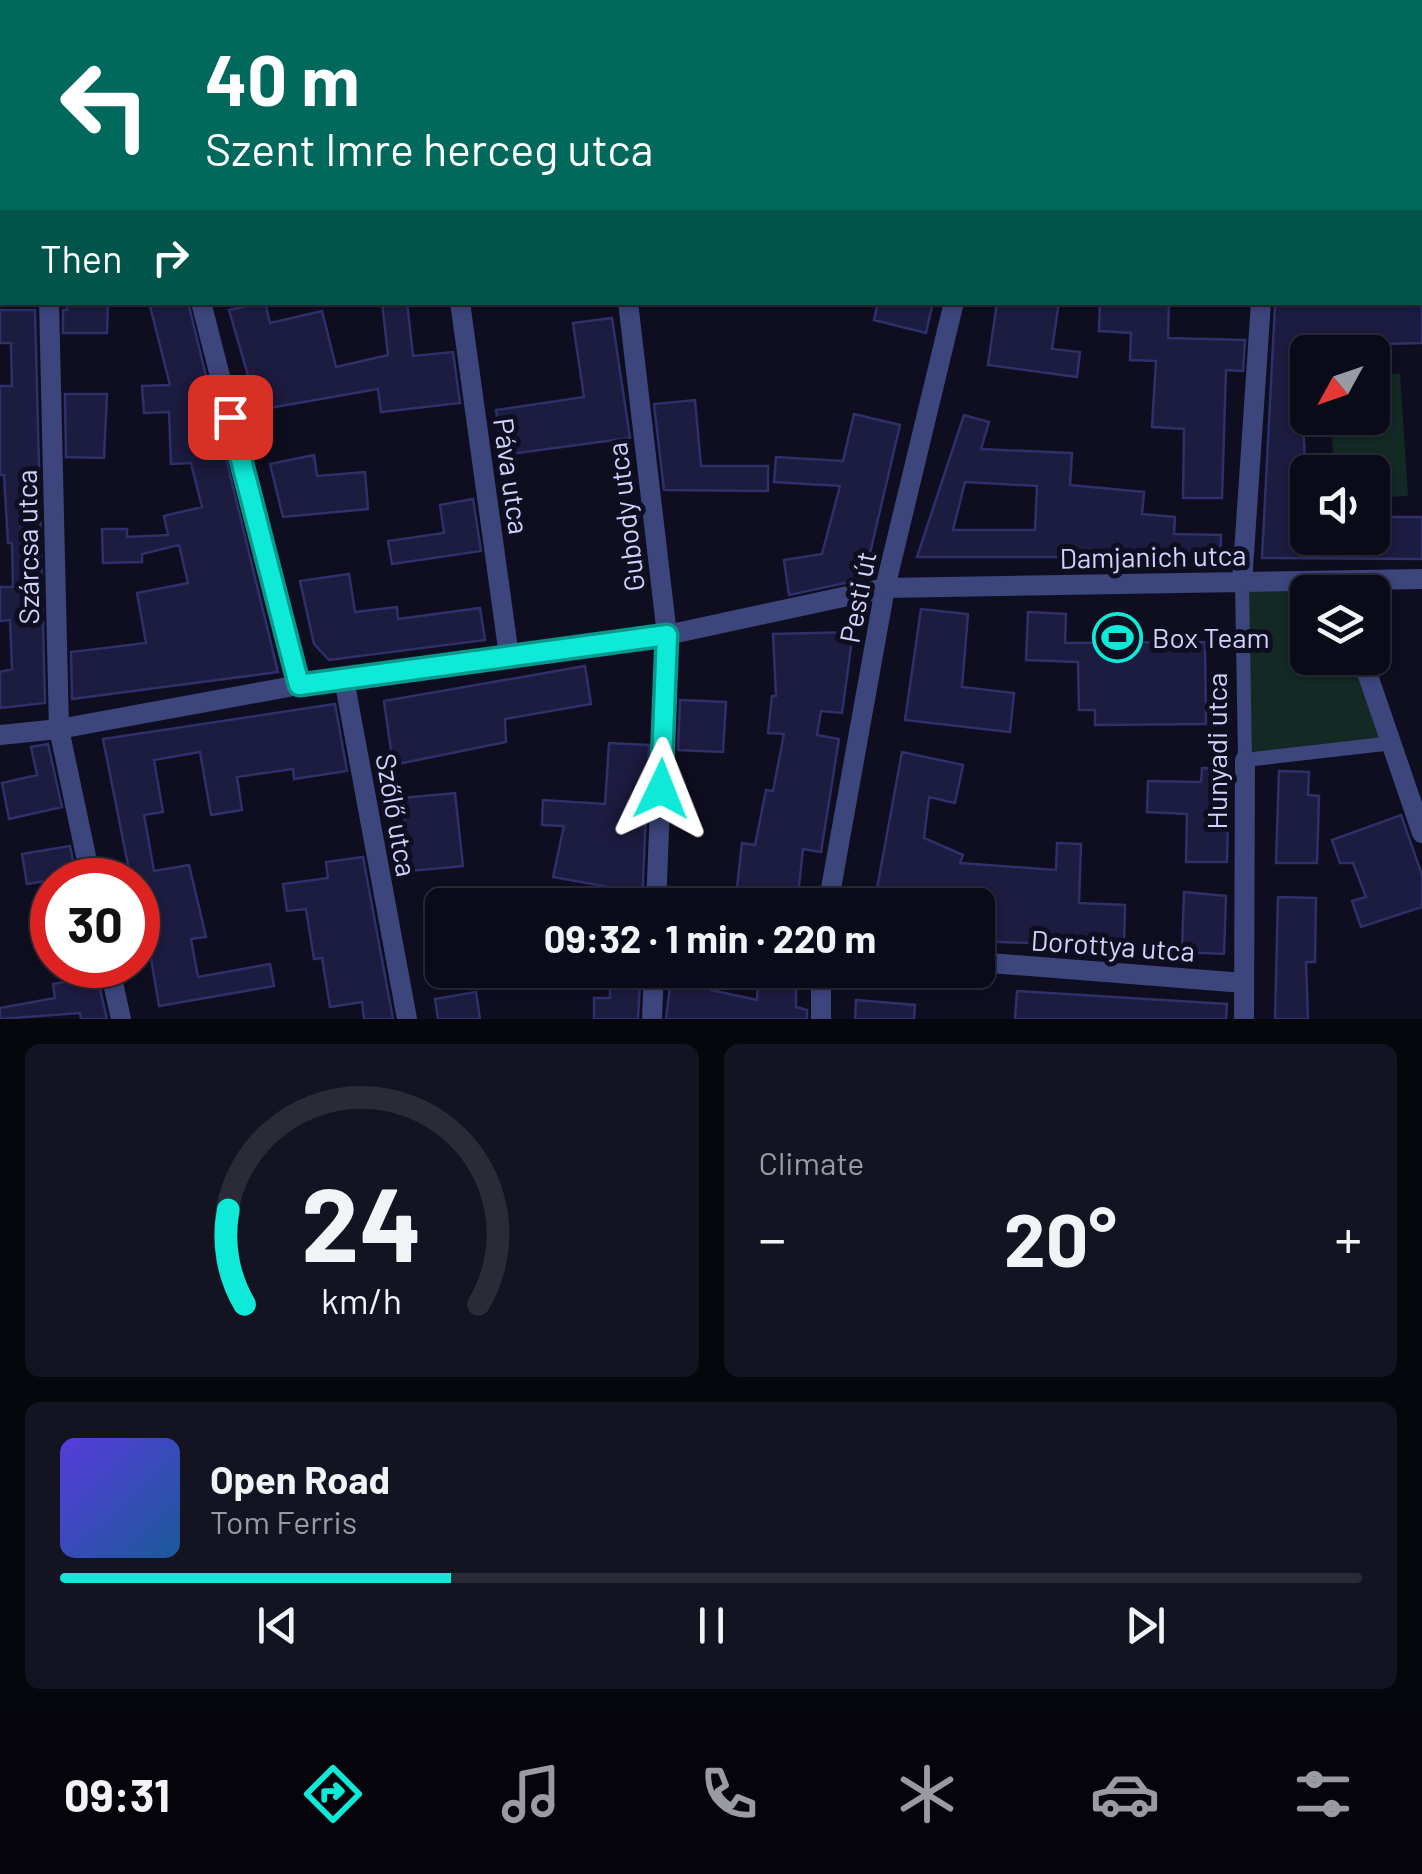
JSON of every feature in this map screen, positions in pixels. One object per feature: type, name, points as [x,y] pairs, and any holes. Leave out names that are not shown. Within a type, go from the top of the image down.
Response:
[{"type":"street","name":"Szárcsa utca","points":[[49,305],[59,730],[86,858]]},
{"type":"street","points":[[202,305],[299,685]]},
{"type":"street","name":"Páva utca","points":[[460,305],[509,656]]},
{"type":"street","name":"Gubody utca","points":[[628,305],[667,635],[657,888]]},
{"type":"street","name":"Pesti út","points":[[831,888],[885,588],[953,305]]},
{"type":"street","name":"Hunyadi utca","points":[[1244,1019],[1242,583],[1260,305]]},
{"type":"street","name":"Damjanich utca","points":[[1390,582],[1422,579]]},
{"type":"street","name":"Damjanich utca","points":[[0,735],[59,730],[299,685],[667,635],[885,588],[1290,585]]},
{"type":"street","points":[[1368,675],[1422,833]]},
{"type":"street","name":"Szőlő utca","points":[[344,679],[407,1019]]},
{"type":"street","points":[[1245,760],[1393,742]]},
{"type":"street","name":"Dorottya utca","points":[[995,963],[1244,983]]},
{"type":"street","points":[[115,988],[121,1019]]},
{"type":"street","points":[[652,1019],[653,988]]},
{"type":"street","points":[[821,988],[821,1019]]},
{"type":"green space","points":[[1390,374],[1400,374],[1408,496],[1390,497],[1390,455],[1333,455],[1332,435],[1390,435]]},
{"type":"green space","points":[[1290,581],[1290,675],[1368,675],[1393,743],[1245,760],[1242,583]]},
{"type":"building","points":[[67,305],[108,305],[107,333],[63,333],[63,310],[67,310]]},
{"type":"building","points":[[150,305],[189,305],[278,672],[72,699],[71,652],[146,643],[137,593],[188,583],[179,545],[142,554],[142,562],[103,563],[102,529],[127,529],[127,537],[168,535],[164,516],[202,507],[191,463],[171,464],[169,412],[144,413],[142,386],[170,385]]},
{"type":"building","points":[[266,305],[270,323],[322,311],[336,367],[388,355],[382,305],[407,305],[413,356],[453,352],[460,403],[381,412],[378,389],[258,410],[229,310]]},
{"type":"building","points":[[877,305],[932,305],[926,333],[874,320]]},
{"type":"building","points":[[997,305],[1059,305],[1052,349],[1080,352],[1077,377],[988,365]]},
{"type":"building","points":[[1100,305],[1169,305],[1168,338],[1245,340],[1243,371],[1226,370],[1222,498],[1183,498],[1184,429],[1152,427],[1156,361],[1130,360],[1131,333],[1099,331]]},
{"type":"building","points":[[1275,305],[1422,305],[1422,343],[1390,344],[1390,335],[1290,335],[1290,435],[1304,435],[1305,455],[1290,455],[1290,555],[1390,555],[1390,517],[1422,517],[1422,559],[1262,558]]},
{"type":"building","points":[[0,310],[35,310],[45,703],[0,708],[0,672],[12,669],[10,620],[0,621],[0,587],[13,587],[12,543],[8,543],[4,475],[0,475],[0,386],[12,386],[11,343],[0,343]]},
{"type":"building","points":[[612,318],[630,438],[503,455],[496,410],[584,397],[573,323]]},
{"type":"building","points":[[65,394],[107,394],[104,458],[66,457]]},
{"type":"building","points":[[695,400],[701,466],[768,466],[768,491],[664,490],[654,404]]},
{"type":"building","points":[[854,414],[900,425],[864,579],[789,595],[784,560],[822,554],[840,486],[774,482],[776,457],[843,461]]},
{"type":"building","points":[[964,415],[989,422],[981,449],[1072,453],[1070,485],[1144,492],[1142,514],[1175,517],[1174,534],[1221,535],[1220,566],[1067,557],[917,557]],"holes":[[[965,482],[1037,486],[1035,530],[953,530]]]},
{"type":"building","points":[[314,455],[317,476],[365,472],[368,509],[283,517],[270,464]]},
{"type":"building","points":[[473,499],[481,551],[392,564],[388,541],[444,533],[440,505]]},
{"type":"building","points":[[349,574],[355,612],[397,607],[398,619],[480,608],[485,640],[329,660],[314,644],[300,581]]},
{"type":"building","points":[[921,609],[968,614],[962,687],[1014,693],[1010,732],[905,720]]},
{"type":"building","points":[[1028,612],[1066,614],[1065,643],[1205,642],[1206,724],[1095,725],[1095,710],[1079,710],[1078,662],[1026,660]]},
{"type":"building","points":[[853,632],[842,713],[821,711],[817,735],[839,739],[821,852],[803,849],[799,888],[737,888],[742,843],[755,845],[766,790],[773,791],[784,734],[768,733],[772,696],[776,696],[773,634]]},
{"type":"building","points":[[585,666],[591,704],[505,719],[506,742],[393,765],[384,701]]},
{"type":"building","points":[[680,700],[726,702],[723,752],[678,750]]},
{"type":"building","points":[[335,704],[347,771],[294,779],[293,769],[237,777],[242,810],[211,815],[200,752],[154,760],[163,812],[144,815],[152,858],[127,858],[103,739]]},
{"type":"building","points":[[609,743],[649,745],[643,888],[614,888],[553,877],[564,826],[542,825],[543,800],[605,804]]},
{"type":"building","points":[[48,744],[62,807],[9,819],[2,783],[37,775],[31,747]]},
{"type":"building","points":[[902,752],[963,765],[955,803],[929,797],[924,838],[963,855],[960,863],[1056,870],[1057,843],[1081,844],[1079,903],[1125,905],[1124,947],[995,942],[995,888],[877,888]]},
{"type":"building","points":[[1202,768],[1229,769],[1227,862],[1186,862],[1187,814],[1147,812],[1148,781],[1201,782]]},
{"type":"building","points":[[1279,771],[1309,772],[1308,795],[1319,796],[1317,863],[1276,863]]},
{"type":"building","points":[[455,793],[463,866],[410,871],[402,798]]},
{"type":"building","points":[[1401,815],[1422,875],[1422,907],[1361,927],[1352,901],[1366,897],[1353,863],[1340,863],[1332,840]]},
{"type":"building","points":[[70,846],[72,858],[30,858],[27,884],[22,854]]},
{"type":"building","points":[[363,857],[393,1019],[364,1019],[362,1002],[330,1007],[322,958],[314,959],[306,909],[287,911],[283,884],[328,878],[326,862]]},
{"type":"building","points":[[189,865],[206,937],[191,939],[198,977],[270,964],[274,986],[159,1006],[156,988],[160,988],[160,870]]},
{"type":"building","points":[[1184,892],[1226,896],[1224,954],[1182,952]]},
{"type":"building","points":[[1278,897],[1316,898],[1315,962],[1306,962],[1308,1019],[1275,1019]]},
{"type":"building","points":[[54,988],[100,988],[107,1019],[81,1019],[80,1013],[0,1019],[0,1008],[55,998]]},
{"type":"building","points":[[610,988],[640,988],[638,1019],[594,1019],[594,998],[610,998]]},
{"type":"building","points":[[670,988],[711,988],[757,1000],[758,988],[796,988],[796,1007],[807,1010],[807,1019],[666,1019]]},
{"type":"building","points":[[1017,991],[1227,1004],[1226,1019],[1015,1019]]},
{"type":"building","points":[[476,992],[480,1019],[438,1019],[435,999]]},
{"type":"building","points":[[856,1000],[915,1005],[914,1019],[855,1019]]},
{"type":"place","name":"Box Team","points":[[1117,637]]},
{"type":"route","points":[[230,417],[299,685],[667,635],[661,789]]}]
